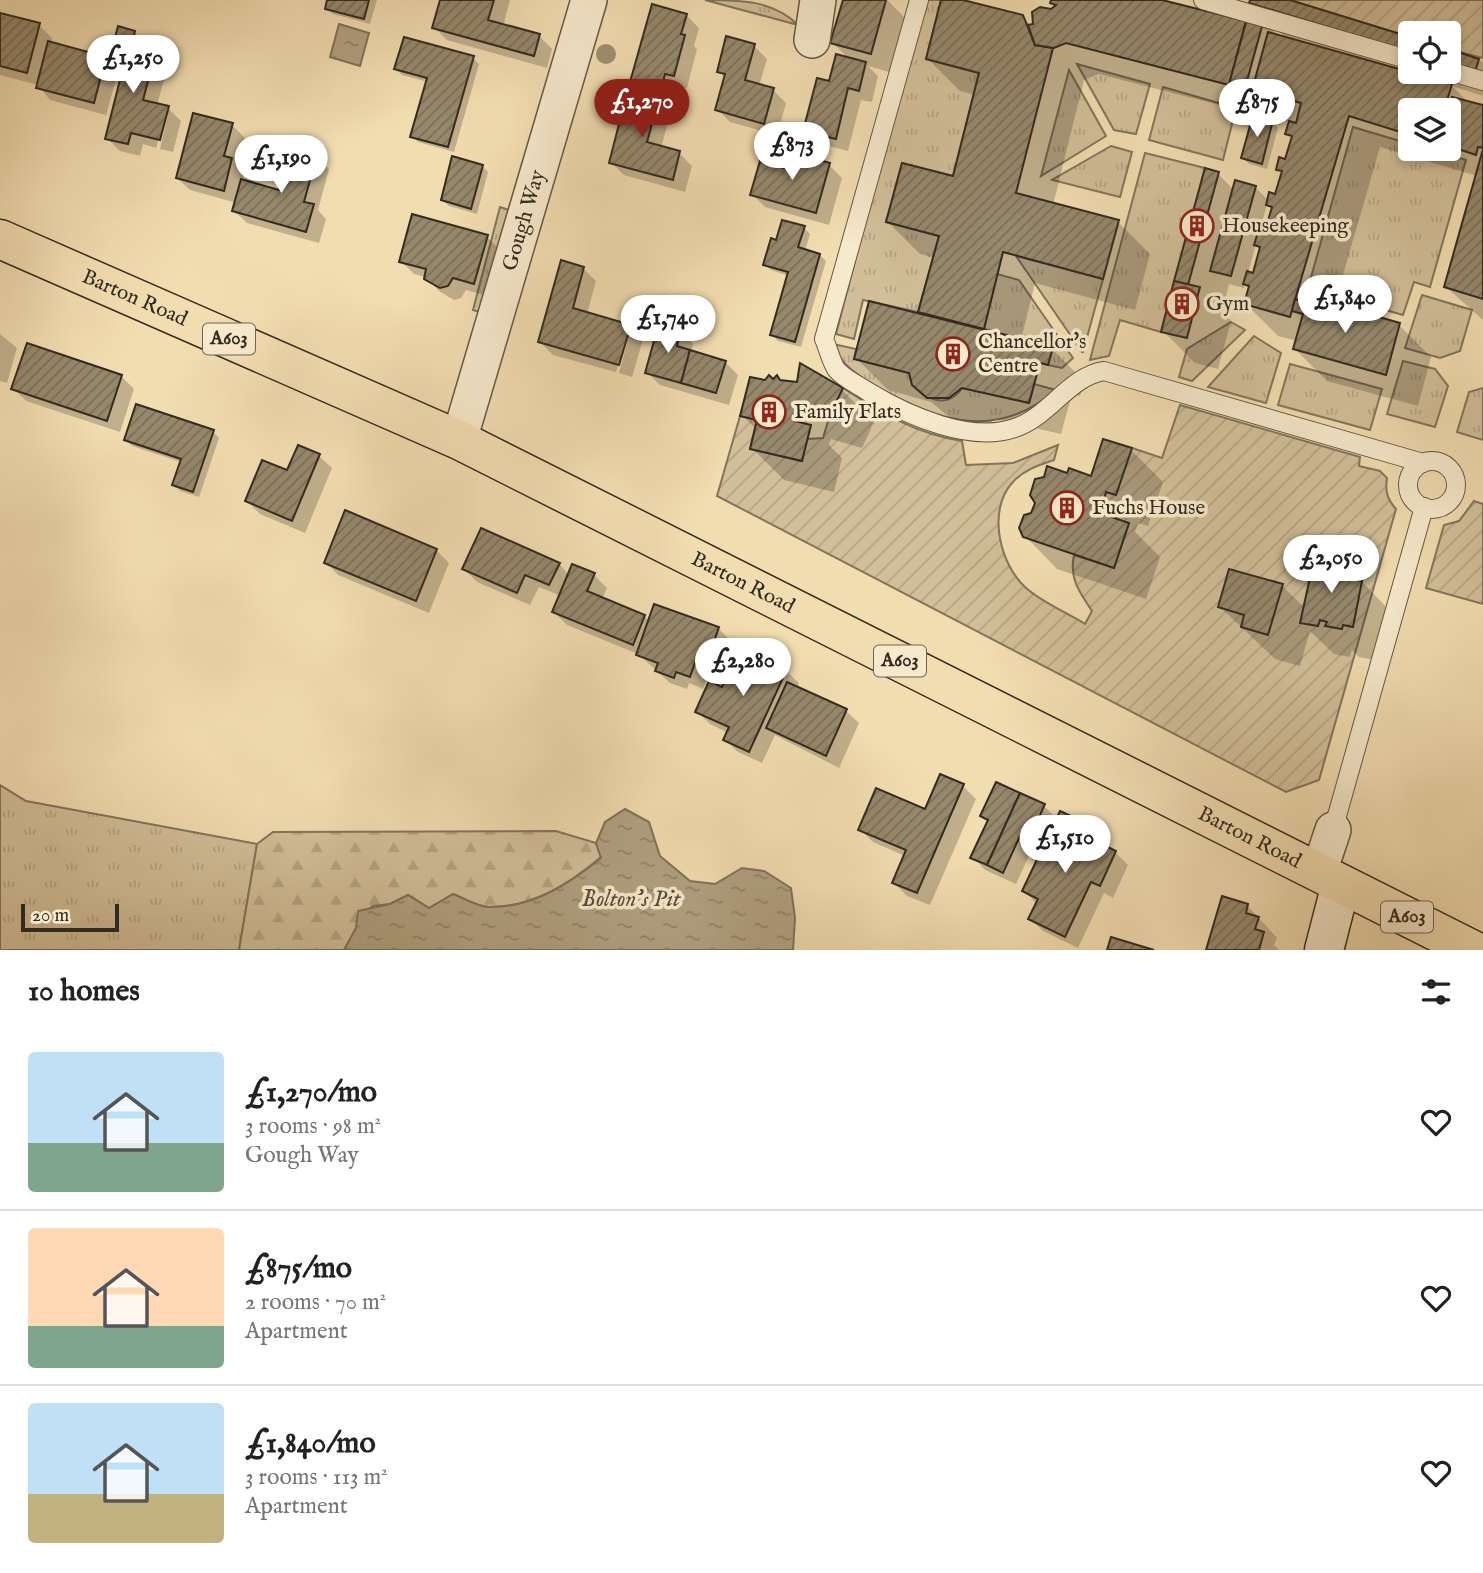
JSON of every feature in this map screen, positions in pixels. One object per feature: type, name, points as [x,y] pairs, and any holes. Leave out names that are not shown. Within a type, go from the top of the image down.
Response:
[{"type":"main road","name":"Barton Road","points":[[0,239],[459,440],[1473,950]]},
{"type":"street","name":"Gough Way","points":[[459,440],[589,0]]},
{"type":"street","points":[[812,1],[812,40]]},
{"type":"street","points":[[1324,950],[1333,830]]},
{"type":"lane","points":[[919,0],[824,339],[837,370],[901,412],[940,427],[991,431],[1016,428],[1034,420],[1090,373],[1104,370],[1423,463],[1439,461],[1453,473],[1456,489],[1449,502],[1433,509],[1424,507],[1410,495],[1408,487],[1410,474],[1423,463]]},
{"type":"lane","points":[[1203,0],[1398,57]]},
{"type":"lane","points":[[1461,75],[1483,82]]},
{"type":"lane","points":[[1333,830],[1424,507]]},
{"type":"green space","points":[[705,0],[743,1],[767,6],[798,25]]},
{"type":"green space","points":[[923,0],[941,0],[926,59],[979,73],[953,176],[902,163],[886,222],[939,236],[918,312],[863,300],[854,339],[836,334]]},
{"type":"green space","points":[[1290,0],[1483,0],[1483,58],[1461,52],[1461,21],[1398,21],[1398,33]]},
{"type":"green space","points":[[1077,64],[1150,84],[1136,134],[1114,130]]},
{"type":"green space","points":[[1069,70],[1106,136],[1041,176]]},
{"type":"green space","points":[[1163,87],[1236,108],[1223,160],[1149,140]]},
{"type":"green space","points":[[1353,127],[1398,140],[1398,161],[1466,160],[1430,287],[1414,282],[1403,315],[1308,288]]},
{"type":"green space","points":[[1111,146],[1132,152],[1120,197],[1052,180]]},
{"type":"green space","points":[[1145,153],[1205,168],[1161,332],[1120,320],[1109,356],[1090,360]]},
{"type":"green space","points":[[500,207],[509,210],[480,312],[473,310]]},
{"type":"green space","points":[[1016,256],[1103,279],[1083,352],[1082,352]]},
{"type":"green space","points":[[997,274],[1019,280],[1073,358],[1062,368],[1048,365],[1053,347],[984,329]]},
{"type":"green space","points":[[1422,295],[1472,310],[1460,351],[1440,358],[1405,348]]},
{"type":"green space","points":[[1231,322],[1245,330],[1192,381],[1179,377],[1187,349]]},
{"type":"green space","points":[[1254,336],[1281,353],[1266,403],[1208,387]]},
{"type":"green space","points":[[833,344],[856,349],[855,359],[909,373],[918,389],[940,400],[948,399],[962,388],[1029,403],[1034,384],[1056,390],[1034,406],[1012,416],[990,421],[946,417],[901,399],[864,379],[840,358]]},
{"type":"green space","points":[[1403,361],[1435,369],[1448,386],[1435,427],[1387,414]]},
{"type":"green space","points":[[1290,364],[1382,389],[1370,430],[1278,405]]},
{"type":"green space","points":[[843,388],[871,406],[915,428],[962,441],[966,465],[1013,463],[1058,445],[1054,460],[1021,475],[1004,495],[1000,508],[1000,537],[1009,565],[1025,587],[1085,624],[1092,611],[1074,578],[1074,555],[1114,568],[1129,523],[1100,513],[1106,492],[1132,448],[1162,458],[1180,405],[1360,457],[1359,466],[1380,471],[1387,478],[1387,495],[1396,509],[1319,780],[1286,792],[717,496],[740,416],[757,420],[750,449],[801,461],[807,439],[823,438],[832,408]]},
{"type":"green space","points":[[1483,388],[1483,440],[1457,432],[1469,392]]},
{"type":"green space","points":[[1474,501],[1483,504],[1483,604],[1426,588],[1444,525],[1459,521]]},
{"type":"green space","points":[[0,785],[26,801],[257,844],[239,950],[0,950]]},
{"type":"green space","points":[[556,831],[596,843],[601,857],[563,885],[535,898],[505,906],[485,907],[453,894],[429,908],[408,895],[390,904],[372,906],[344,950],[239,950],[257,844],[273,832]]},
{"type":"water","points":[[339,24],[369,33],[360,66],[330,57]]},
{"type":"water","name":"Bolton’s Pit","points":[[625,809],[649,822],[660,856],[690,881],[715,884],[742,868],[764,871],[791,888],[795,918],[793,950],[344,950],[356,928],[358,911],[390,904],[408,895],[429,908],[453,894],[489,907],[521,903],[550,893],[601,858],[596,843],[605,822]]},
{"type":"building","points":[[327,0],[369,0],[364,19],[325,9]]},
{"type":"building","points":[[440,0],[494,0],[488,20],[540,34],[534,56],[432,28]]},
{"type":"building","points":[[843,0],[886,0],[871,54],[830,43]]},
{"type":"building","points":[[941,0],[963,0],[1023,15],[1035,45],[1053,48],[1016,193],[1119,220],[1103,279],[1003,252],[984,329],[918,312],[939,236],[886,222],[902,163],[953,176],[979,73],[926,59]]},
{"type":"building","points":[[1051,0],[1162,0],[1246,21],[1229,85],[1066,43],[1054,48],[1035,45],[1028,25],[1033,24],[1032,12],[1040,7],[1051,9],[1056,5],[1050,3]]},
{"type":"building","points":[[1250,0],[1290,0],[1398,33],[1398,48],[1249,3]]},
{"type":"building","points":[[652,4],[687,14],[681,34],[685,35],[674,76],[665,74],[659,98],[628,89]]},
{"type":"building","points":[[0,13],[40,23],[27,73],[0,66]]},
{"type":"building","points":[[1248,15],[1264,19],[1242,99],[1226,95]]},
{"type":"building","points":[[118,26],[135,31],[129,55],[153,62],[143,100],[169,106],[160,140],[131,133],[128,144],[105,139],[122,72],[107,68]]},
{"type":"building","points":[[1268,32],[1398,69],[1398,84],[1452,84],[1448,98],[1398,98],[1398,131],[1349,116],[1290,317],[1244,304],[1249,286],[1243,284],[1247,271],[1253,273],[1260,247],[1254,245],[1258,232],[1264,234],[1272,207],[1266,205],[1269,192],[1275,194],[1282,171],[1276,170],[1279,157],[1285,159],[1292,136],[1285,134],[1289,121],[1296,123],[1301,103],[1252,90]]},
{"type":"building","points":[[726,36],[755,44],[745,80],[774,88],[764,124],[715,110],[725,74],[717,72]]},
{"type":"building","points":[[404,37],[474,56],[448,147],[410,137],[427,78],[394,69]]},
{"type":"building","points":[[48,41],[106,57],[94,103],[36,88]]},
{"type":"building","points":[[1461,53],[1479,59],[1475,72],[1461,68]]},
{"type":"building","points":[[836,54],[866,62],[859,91],[848,88],[836,139],[803,131],[817,78],[829,81]]},
{"type":"building","points":[[628,89],[659,98],[647,142],[680,151],[673,180],[609,163]]},
{"type":"building","points":[[1461,99],[1483,105],[1483,148],[1478,147],[1476,155],[1461,150]]},
{"type":"building","points":[[193,113],[233,123],[224,156],[232,158],[224,191],[176,178]]},
{"type":"building","points":[[1253,115],[1273,120],[1262,164],[1241,158]]},
{"type":"building","points":[[291,147],[317,155],[304,202],[314,204],[306,232],[232,211],[241,179],[279,190]]},
{"type":"building","points":[[1483,149],[1483,299],[1444,287]]},
{"type":"building","points":[[789,152],[830,163],[816,213],[750,195],[760,161],[784,168]]},
{"type":"building","points":[[452,156],[483,165],[471,209],[441,200]]},
{"type":"building","name":"Housekeeping","points":[[1205,168],[1219,172],[1188,285],[1174,281]]},
{"type":"building","points":[[1235,180],[1256,186],[1231,276],[1210,271]]},
{"type":"building","points":[[412,214],[488,235],[474,284],[453,278],[448,286],[440,288],[424,279],[426,269],[399,262]]},
{"type":"building","points":[[782,220],[805,226],[798,247],[820,254],[795,342],[770,335],[788,272],[763,265],[771,238],[776,240]]},
{"type":"building","points":[[561,260],[584,267],[573,308],[631,325],[619,365],[538,342]]},
{"type":"building","name":"Gym","points":[[1174,281],[1200,287],[1187,338],[1161,332]]},
{"type":"building","points":[[1309,297],[1400,323],[1386,375],[1293,349],[1303,314],[1292,311],[1295,299],[1308,302]]},
{"type":"building","name":"Chancellor's Centre","points":[[869,301],[1053,347],[1048,365],[1040,363],[1029,403],[962,388],[949,398],[927,398],[912,385],[909,373],[854,359]]},
{"type":"building","points":[[659,323],[681,329],[677,346],[690,350],[681,383],[645,373]]},
{"type":"building","points":[[27,343],[122,375],[107,421],[11,389]]},
{"type":"building","points":[[690,350],[726,361],[716,393],[681,383]]},
{"type":"building","name":"Family Flats","points":[[800,363],[843,388],[829,417],[799,408],[795,421],[811,425],[802,461],[750,449],[757,420],[740,416],[750,377],[765,380],[769,375],[773,379],[777,375],[780,380],[797,382]]},
{"type":"building","points":[[136,404],[214,430],[193,492],[172,485],[181,459],[124,440]]},
{"type":"building","name":"Fuchs House","points":[[1103,439],[1132,448],[1116,495],[1106,492],[1100,513],[1129,523],[1114,568],[1023,537],[1019,528],[1024,515],[1031,513],[1035,503],[1030,495],[1035,479],[1044,477],[1047,466],[1067,473],[1069,468],[1091,476]]},
{"type":"building","points":[[298,445],[320,454],[292,521],[245,501],[262,460],[287,470]]},
{"type":"building","points":[[345,510],[437,549],[416,601],[324,563]]},
{"type":"building","points":[[481,528],[560,563],[549,585],[525,575],[517,593],[462,569]]},
{"type":"building","points":[[1315,555],[1344,561],[1341,576],[1362,581],[1353,627],[1343,625],[1342,629],[1325,626],[1327,622],[1320,620],[1318,626],[1300,623]]},
{"type":"building","points":[[572,564],[595,573],[587,591],[645,615],[633,645],[552,612]]},
{"type":"building","points":[[1229,569],[1283,584],[1268,635],[1241,627],[1244,615],[1218,607]]},
{"type":"building","points":[[654,604],[719,627],[705,667],[695,663],[690,677],[676,672],[674,678],[655,671],[658,663],[636,655]]},
{"type":"building","points":[[740,648],[787,669],[749,752],[723,740],[729,727],[695,712],[709,681],[722,687]]},
{"type":"building","points":[[787,682],[847,709],[826,756],[766,728]]},
{"type":"building","points":[[940,774],[964,784],[917,893],[892,883],[906,850],[858,830],[876,788],[925,809]]},
{"type":"building","points":[[996,782],[1020,793],[987,865],[970,858],[988,820],[980,816]]},
{"type":"building","points":[[1020,793],[1045,804],[1029,840],[1020,836],[1003,873],[987,865]]},
{"type":"building","points":[[1060,811],[1073,817],[1068,828],[1116,851],[1100,886],[1091,882],[1065,937],[1028,919],[1038,899],[1022,891]]},
{"type":"building","points":[[1222,896],[1248,904],[1246,913],[1259,917],[1255,929],[1264,932],[1259,950],[1206,950]]},
{"type":"building","points":[[1111,937],[1154,950],[1107,950]]},
{"type":"place","name":"Housekeeping","points":[[1197,226]]},
{"type":"place","name":"Gym","points":[[1182,304]]},
{"type":"place","name":"Chancellor's Centre","points":[[953,354]]},
{"type":"place","name":"Family Flats","points":[[769,412]]},
{"type":"place","name":"Fuchs House","points":[[1067,508]]}]
